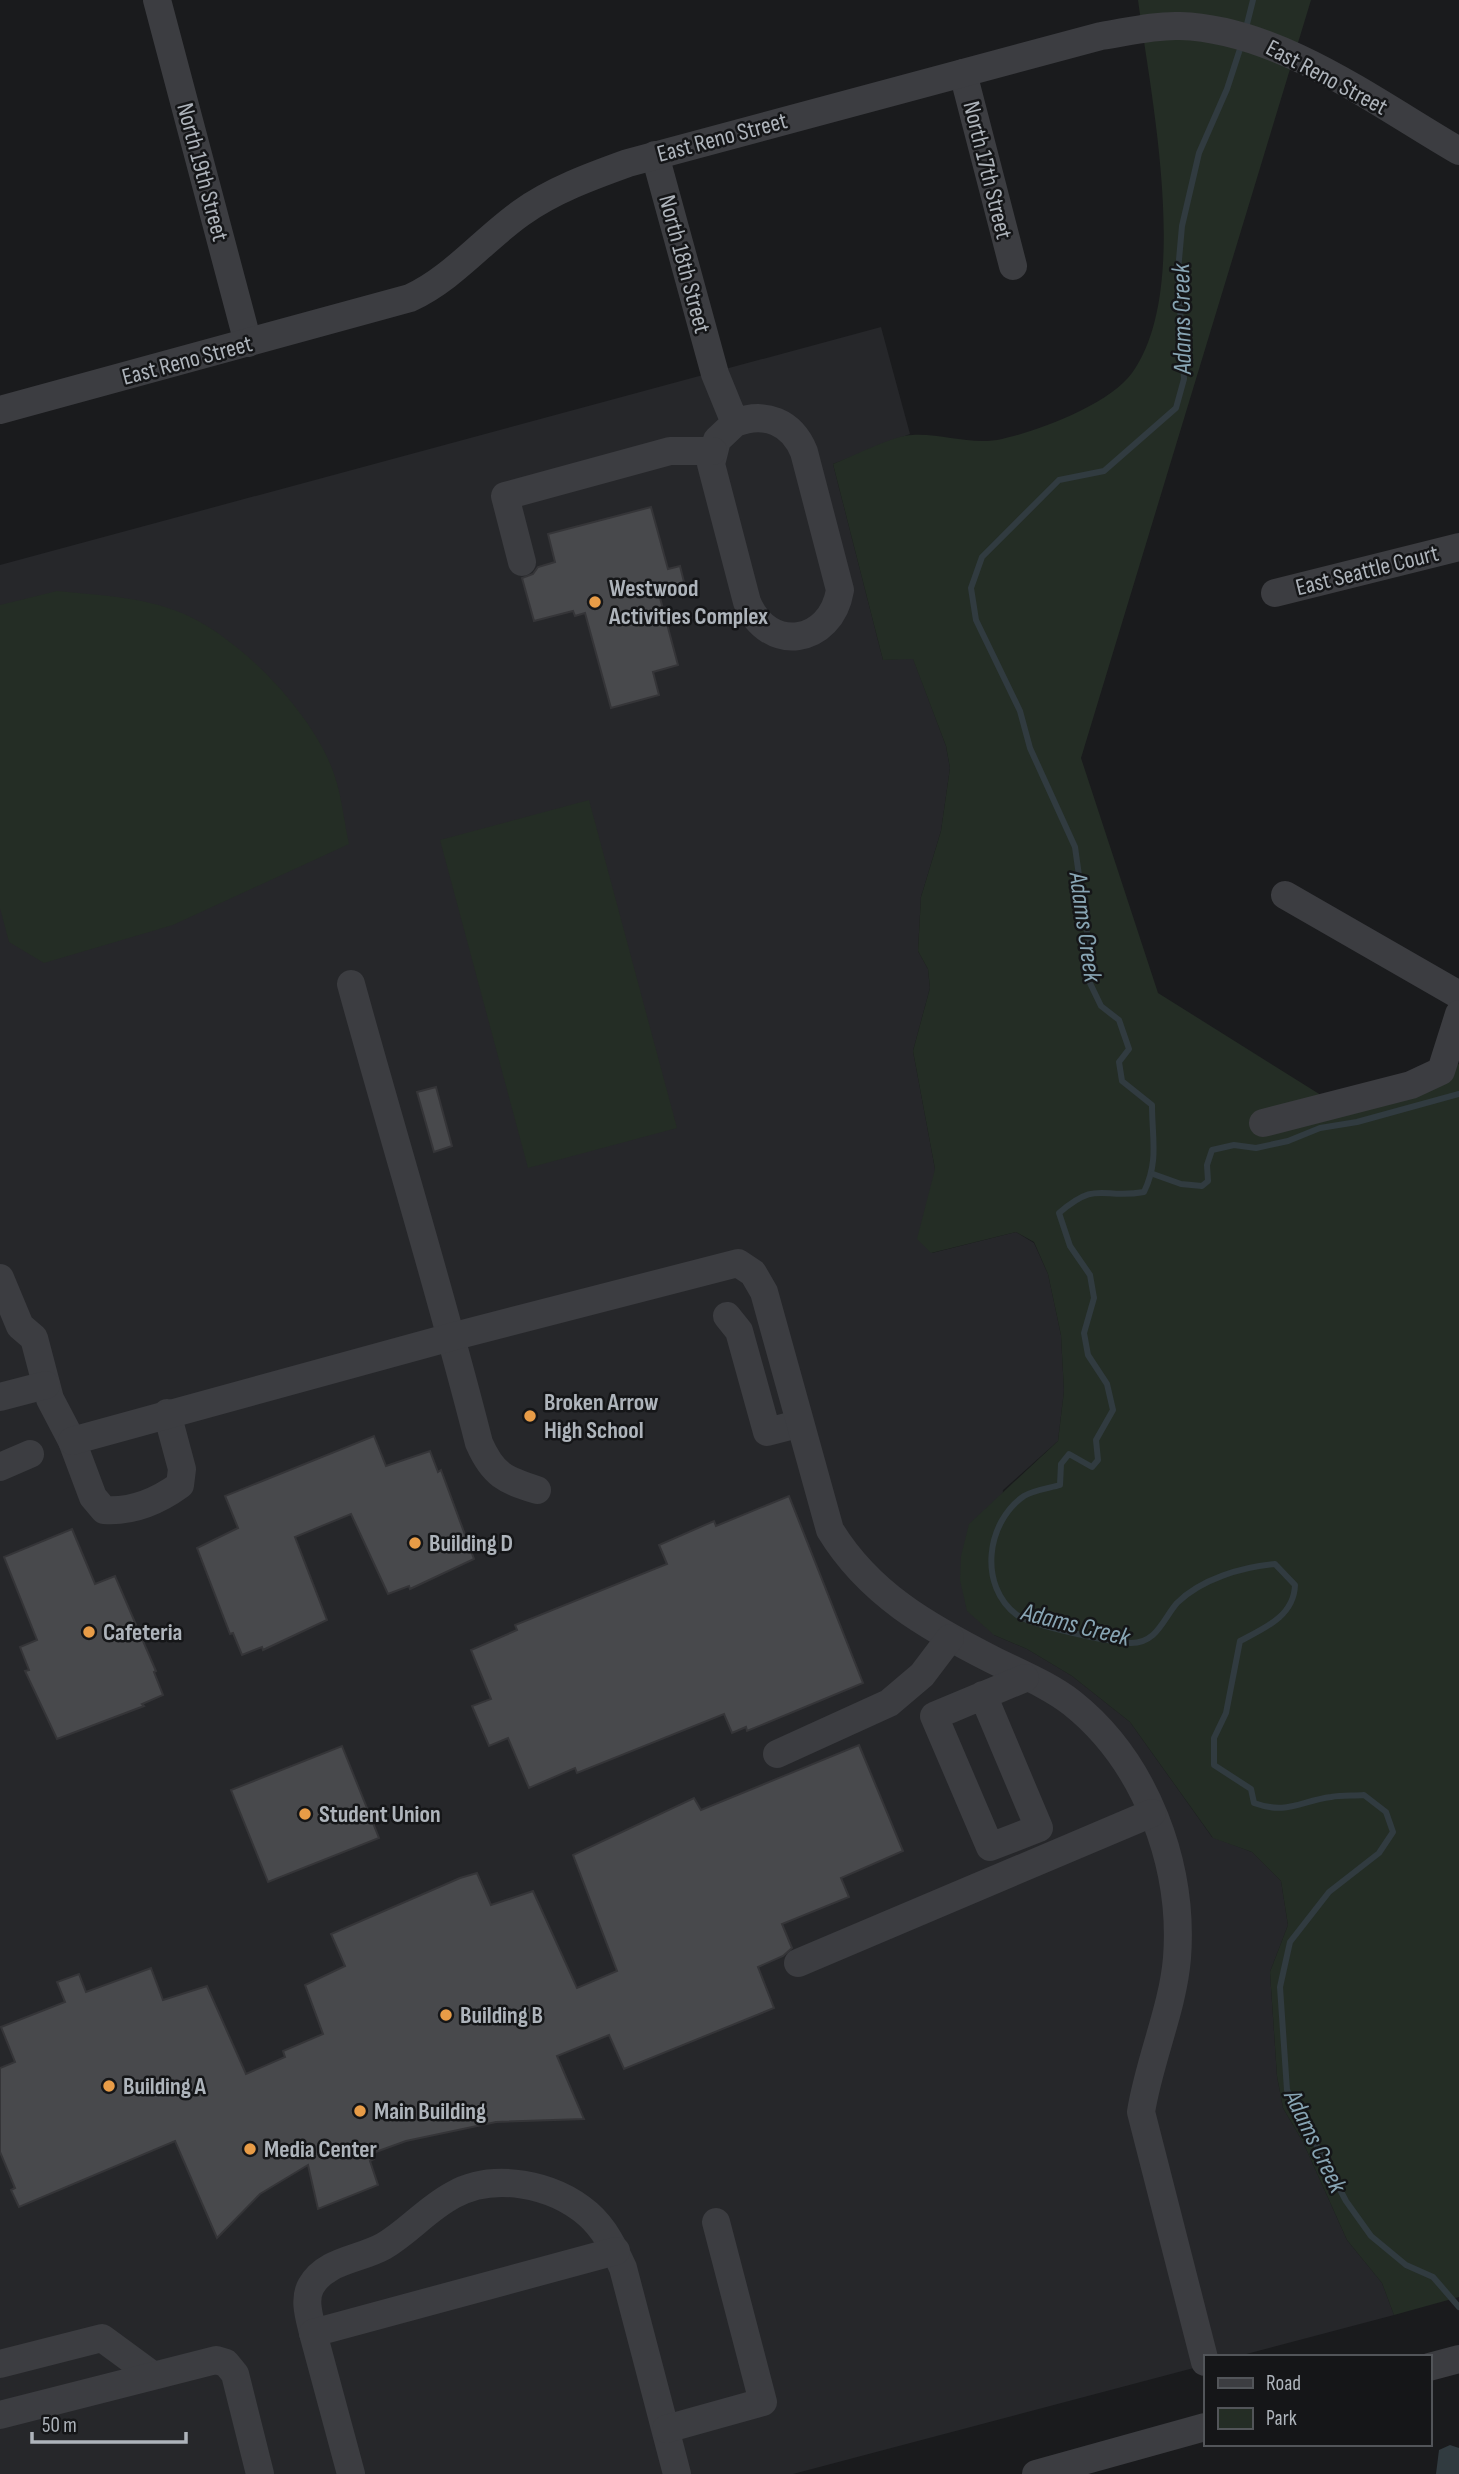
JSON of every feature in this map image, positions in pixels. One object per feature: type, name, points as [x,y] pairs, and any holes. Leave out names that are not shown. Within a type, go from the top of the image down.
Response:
[{"type":"street","name":"North 19th Street","points":[[157,0],[248,343]]},
{"type":"street","name":"East Reno Street","points":[[0,410],[376,309],[421,293],[522,211],[574,183],[655,155],[1101,36],[1146,28],[1178,26],[1216,29],[1260,40],[1310,64],[1459,151]]},
{"type":"street","name":"North 17th Street","points":[[963,73],[1013,266]]},
{"type":"street","name":"North 18th Street","points":[[655,155],[715,374],[735,423]]},
{"type":"street","points":[[758,417],[782,424],[799,441],[804,452],[840,590],[833,614],[816,631],[792,637],[780,635],[768,630],[751,613],[712,476],[713,452],[725,430],[735,423],[758,417]]},
{"type":"street","points":[[522,562],[505,496],[670,451],[713,452]]},
{"type":"street","name":"East Seattle Court","points":[[1275,593],[1459,547]]},
{"type":"street","points":[[1285,895],[1459,995]]},
{"type":"street","points":[[351,984],[479,1443],[488,1462],[505,1480],[537,1490]]},
{"type":"street","points":[[1263,1123],[1411,1085],[1441,1071],[1459,1014]]},
{"type":"street","points":[[72,1441],[451,1337],[738,1263],[753,1273],[764,1292],[798,1423],[830,1530],[848,1559],[871,1583],[901,1607],[950,1638],[1046,1687],[1073,1704],[1118,1751],[1152,1813],[1171,1865],[1177,1959],[1147,2073],[1141,2112],[1204,2358]]},
{"type":"street","points":[[0,1278],[10,1328],[34,1338],[46,1385],[72,1441],[93,1497],[104,1510],[124,1511],[167,1495],[180,1485],[182,1469],[167,1413]]},
{"type":"street","points":[[727,1316],[739,1331],[767,1432],[798,1423]]},
{"type":"street","points":[[0,1397],[46,1385]]},
{"type":"street","points":[[0,1467],[30,1454]]},
{"type":"street","points":[[777,1754],[889,1703],[922,1675],[950,1638]]},
{"type":"street","points":[[983,1695],[1039,1828],[990,1847],[934,1716],[983,1695],[1025,1678]]},
{"type":"street","points":[[798,1963],[1152,1813]]},
{"type":"street","points":[[351,2474],[307,2309],[309,2289],[321,2272],[376,2250],[404,2234],[430,2210],[455,2194],[500,2183],[536,2187],[568,2200],[589,2215],[616,2251],[623,2268],[677,2474]]},
{"type":"street","points":[[666,2429],[763,2402],[716,2222]]},
{"type":"street","points":[[313,2333],[616,2251]]},
{"type":"street","points":[[0,2364],[102,2339],[151,2374]]},
{"type":"street","points":[[1431,2366],[1459,2359]]},
{"type":"street","points":[[0,2415],[151,2374],[216,2360],[226,2363],[235,2374],[260,2474]]},
{"type":"street","points":[[1036,2474],[1204,2427]]},
{"type":"shaded area","name":"Broken Arrow High School","points":[[881,327],[910,434],[833,464],[883,660],[913,658],[946,746],[950,768],[941,831],[921,897],[918,951],[928,969],[930,988],[913,1051],[935,1169],[932,1253],[1016,1232],[1034,1243],[1048,1274],[1061,1335],[1064,1391],[1058,1441],[1003,1490],[994,1635],[1027,1649],[1072,1676],[1130,1722],[1212,1837],[1252,1852],[1281,1881],[1288,1925],[1270,1972],[1277,2076],[1283,2108],[1303,2142],[1347,2240],[1382,2283],[1394,2315],[1243,2355],[1204,2355],[1204,2365],[793,2474],[0,2474],[0,565]]},
{"type":"shaded area","points":[[1450,2445],[1459,2448],[1459,2474],[1436,2474],[1439,2450]]},
{"type":"green space","points":[[1138,0],[1311,0],[1081,758],[1158,993],[1324,1097],[1459,1064],[1459,2297],[1394,2315],[1382,2283],[1347,2240],[1303,2142],[1283,2108],[1277,2076],[1270,1972],[1288,1925],[1281,1881],[1252,1852],[1213,1838],[1130,1722],[1072,1676],[1027,1649],[994,1635],[967,1611],[960,1580],[961,1556],[969,1524],[1058,1441],[1064,1391],[1061,1335],[1048,1274],[1034,1242],[1016,1232],[931,1253],[917,1239],[935,1169],[913,1051],[930,988],[928,969],[918,951],[921,897],[941,831],[950,768],[946,746],[913,659],[883,660],[833,464],[904,436],[991,441],[1017,435],[1053,423],[1091,405],[1122,384],[1132,373],[1150,337],[1160,293],[1164,244],[1158,139]]},
{"type":"green space","points":[[57,591],[152,603],[182,613],[205,625],[251,660],[294,705],[325,753],[335,777],[349,844],[173,925],[44,963],[9,942],[0,908],[0,605]]},
{"type":"green space","points":[[589,800],[677,1128],[528,1168],[440,840]]},
{"type":"building","name":"Westwood Activities Complex","points":[[651,507],[668,569],[680,566],[685,586],[659,594],[678,665],[653,672],[659,695],[611,708],[585,613],[575,616],[573,611],[534,621],[522,578],[533,574],[538,567],[555,562],[548,534]]},
{"type":"building","points":[[436,1087],[452,1146],[434,1152],[417,1092]]},
{"type":"building","name":"Building D","points":[[374,1436],[386,1466],[430,1451],[438,1472],[441,1470],[474,1559],[410,1589],[409,1586],[388,1594],[351,1514],[295,1537],[327,1620],[263,1650],[262,1647],[242,1655],[233,1633],[230,1634],[197,1548],[238,1528],[225,1496]]},
{"type":"building","points":[[789,1496],[863,1683],[747,1731],[746,1727],[732,1733],[724,1714],[577,1773],[575,1768],[529,1788],[508,1738],[489,1746],[472,1706],[491,1699],[471,1650],[517,1630],[515,1625],[667,1564],[659,1545],[714,1521],[716,1526]]},
{"type":"building","name":"Cafeteria","points":[[72,1529],[95,1584],[115,1576],[156,1671],[154,1672],[163,1695],[142,1704],[144,1706],[57,1739],[25,1671],[29,1670],[20,1647],[37,1640],[4,1557]]},
{"type":"building","points":[[859,1745],[903,1851],[841,1878],[849,1897],[782,1924],[792,1948],[783,1956],[758,1967],[774,2008],[624,2069],[609,2035],[557,2056],[584,2119],[496,2122],[406,2141],[373,2153],[374,2159],[370,2161],[378,2185],[318,2209],[308,2165],[260,2194],[217,2238],[175,2141],[19,2207],[11,2190],[15,2188],[0,2152],[0,2068],[15,2062],[1,2027],[65,2002],[57,1982],[79,1974],[86,1992],[151,1968],[163,2000],[207,1986],[246,2074],[285,2057],[283,2051],[323,2034],[305,1985],[345,1966],[331,1934],[477,1873],[491,1905],[533,1891],[577,1988],[617,1971],[573,1855],[694,1798],[701,1810]]},
{"type":"building","name":"Student Union","points":[[342,1746],[379,1838],[268,1882],[231,1790]]},
{"type":"waterway","name":"Adams Creek","points":[[1245,32],[1253,0]]},
{"type":"waterway","name":"Adams Creek","points":[[1241,46],[1227,89],[1199,153],[1182,226],[1178,271],[1184,379],[1176,408],[1104,471],[1059,480],[982,557],[971,588],[976,620],[1020,711],[1030,748],[1075,847],[1089,947],[1089,981],[1101,1006],[1119,1020],[1129,1049],[1119,1062],[1122,1081],[1152,1105],[1153,1139],[1152,1170],[1144,1192],[1083,1196],[1059,1213],[1070,1246],[1090,1275],[1094,1298],[1084,1333],[1088,1355],[1107,1384],[1113,1410],[1096,1440],[1098,1460],[1092,1467],[1069,1454],[1061,1464],[1060,1485],[1028,1494],[1011,1507],[1001,1521],[995,1537],[992,1571],[996,1588],[1005,1603],[1017,1615],[1072,1633],[1131,1643],[1140,1642],[1153,1635],[1177,1603],[1198,1587],[1223,1576],[1275,1564],[1295,1585],[1293,1596],[1284,1613],[1268,1626],[1240,1641],[1226,1713],[1214,1738],[1214,1765],[1251,1789],[1254,1803],[1266,1806],[1285,1807],[1331,1797],[1364,1795],[1386,1812],[1393,1832],[1379,1853],[1329,1892],[1290,1942],[1280,1987],[1287,2090],[1346,2201],[1371,2236],[1406,2265],[1433,2277],[1459,2307]]},
{"type":"waterway","points":[[1153,1174],[1181,1184],[1202,1186],[1208,1181],[1207,1165],[1212,1150],[1234,1145],[1256,1148],[1288,1141],[1320,1128],[1357,1122],[1459,1094]]},
{"type":"place","name":"Westwood Activities Complex","points":[[595,602]]},
{"type":"place","name":"Broken Arrow High School","points":[[530,1416]]},
{"type":"place","name":"Building D","points":[[415,1543]]},
{"type":"place","name":"Cafeteria","points":[[89,1632]]},
{"type":"place","name":"Student Union","points":[[305,1814]]},
{"type":"place","name":"Building B","points":[[446,2015]]},
{"type":"place","name":"Building A","points":[[109,2086]]},
{"type":"place","name":"Main Building","points":[[360,2111]]},
{"type":"place","name":"Media Center","points":[[250,2149]]}]
